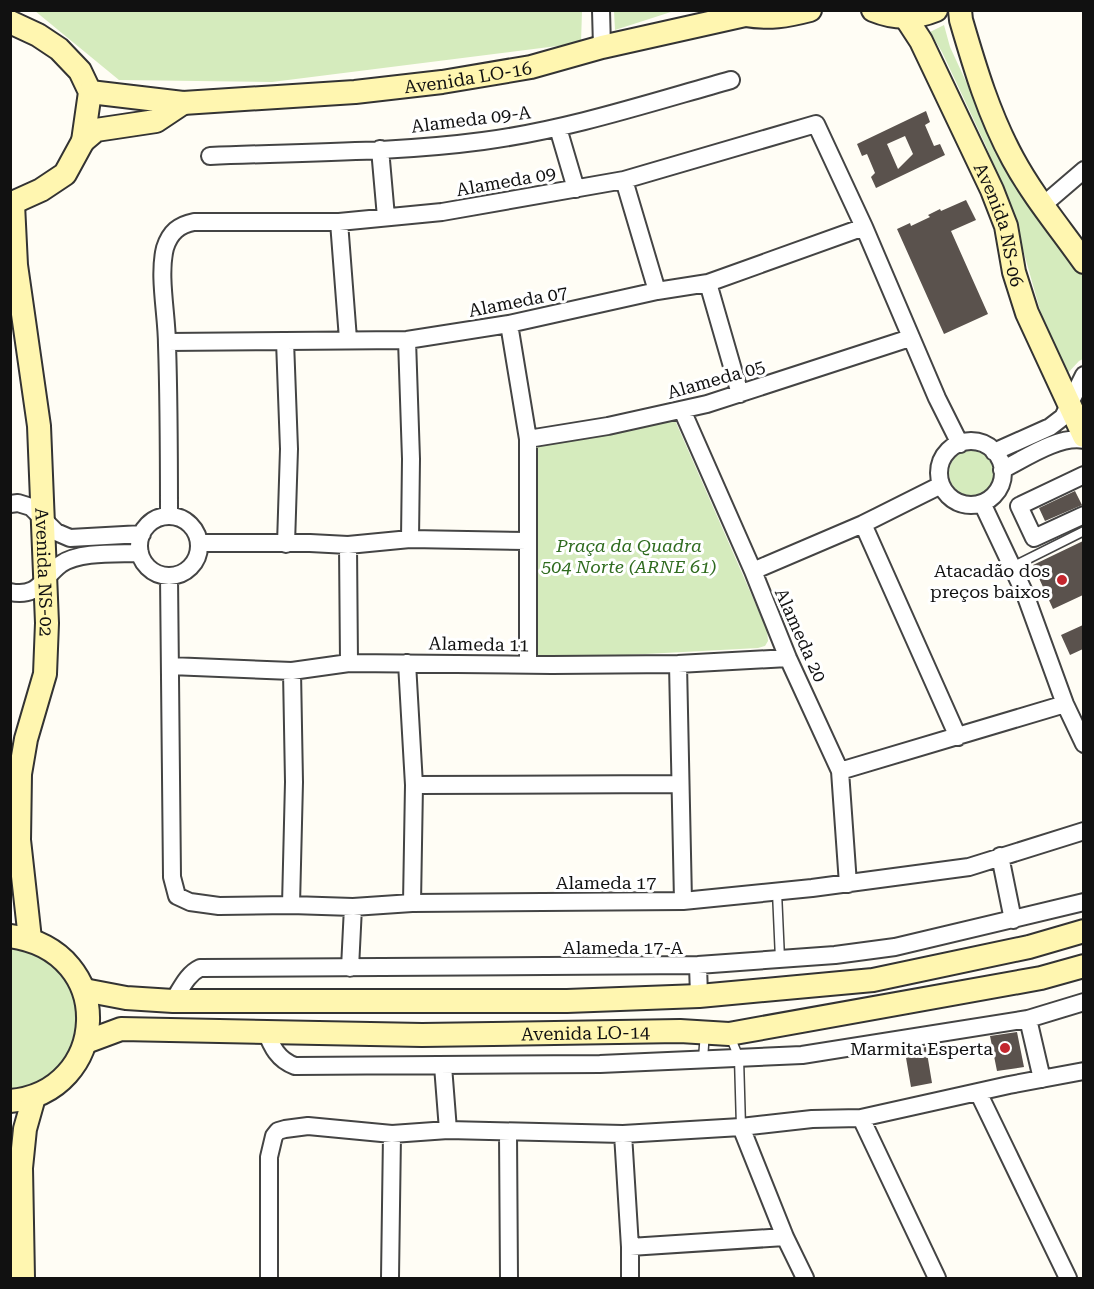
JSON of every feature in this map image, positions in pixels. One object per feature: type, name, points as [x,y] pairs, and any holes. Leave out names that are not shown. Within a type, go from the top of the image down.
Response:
[{"type":"street","points":[[601,10],[602,47]]},
{"type":"street","name":"Avenida LO-16","points":[[90,92],[183,103],[355,93],[442,82],[531,67],[602,47],[749,13],[765,18],[810,10]]},
{"type":"street","points":[[873,10],[888,16],[906,18],[936,10]]},
{"type":"street","name":"Avenida NS-06","points":[[960,10],[967,42],[991,112],[1012,159],[1042,206],[1080,250]]},
{"type":"street","points":[[12,18],[59,49],[80,70],[90,92],[83,141],[65,174],[41,190],[12,204]]},
{"type":"street","name":"Avenida NS-06","points":[[906,18],[921,41],[992,190],[1006,226],[1014,272],[1028,313],[1083,438]]},
{"type":"street","name":"Alameda 09-A","points":[[210,156],[380,149],[482,141],[558,128],[731,80]]},
{"type":"street","name":"Avenida LO-16","points":[[83,141],[96,130],[156,120],[183,103]]},
{"type":"street","name":"Alameda 09","points":[[167,342],[163,284],[165,248],[173,232],[181,225],[194,222],[339,222],[442,212],[624,180],[816,124],[864,226]]},
{"type":"street","points":[[558,128],[576,189]]},
{"type":"street","points":[[380,149],[386,217]]},
{"type":"street","points":[[1042,206],[1083,170]]},
{"type":"street","points":[[624,180],[657,291]]},
{"type":"street","name":"Avenida NS-02","points":[[12,204],[16,265],[39,426],[47,631],[45,674],[26,739],[20,774],[20,938]]},
{"type":"street","points":[[339,222],[348,339]]},
{"type":"street","points":[[864,226],[910,338],[960,444]]},
{"type":"street","name":"Alameda 07","points":[[167,342],[407,340],[509,324],[657,291],[708,283],[864,226]]},
{"type":"street","points":[[708,283],[740,394]]},
{"type":"street","points":[[509,324],[528,439],[528,664]]},
{"type":"street","name":"Alameda 05","points":[[528,439],[608,426],[682,410],[740,394],[910,338]]},
{"type":"street","points":[[407,340],[411,459],[410,539]]},
{"type":"street","points":[[285,341],[289,449],[286,544]]},
{"type":"street","points":[[167,342],[169,516]]},
{"type":"street","points":[[994,452],[1050,427],[1063,417],[1083,375]]},
{"type":"street","name":"Alameda 20","points":[[682,410],[753,571],[788,658],[840,771],[848,884]]},
{"type":"street","points":[[1002,470],[1054,444],[1083,438]]},
{"type":"street","points":[[978,442],[994,452],[1000,460],[1002,470],[999,487],[994,495],[982,503],[970,505],[952,499],[941,485],[939,475],[944,456],[960,444],[978,442]]},
{"type":"street","points":[[1083,475],[1019,506],[1034,538],[1083,515]]},
{"type":"street","points":[[753,571],[863,524],[941,485]]},
{"type":"street","points":[[10,504],[18,503],[31,507],[56,532],[70,538],[142,534]]},
{"type":"street","points":[[982,503],[1025,594],[1065,704],[1083,744]]},
{"type":"street","points":[[169,516],[186,521],[193,527],[199,543],[198,553],[188,569],[169,576],[150,569],[140,553],[139,543],[142,534],[153,521],[169,516]]},
{"type":"street","points":[[863,524],[958,737]]},
{"type":"street","points":[[199,543],[310,543],[348,546],[410,539],[527,541]]},
{"type":"street","points":[[348,546],[349,663]]},
{"type":"street","points":[[10,592],[21,594],[33,591],[59,565],[74,556],[140,553]]},
{"type":"street","name":"Alameda 17","points":[[169,576],[172,877],[175,892],[190,902],[219,906],[353,907],[412,903],[683,901],[848,884],[969,867],[1081,832]]},
{"type":"street","name":"Alameda 11","points":[[170,666],[292,671],[349,663],[678,664],[788,658]]},
{"type":"street","points":[[407,663],[414,785],[412,903]]},
{"type":"street","points":[[678,664],[683,901]]},
{"type":"street","points":[[291,905],[294,782],[292,671]]},
{"type":"street","points":[[840,771],[1065,704]]},
{"type":"street","points":[[414,785],[679,784]]},
{"type":"street","points":[[1000,856],[1013,920]]},
{"type":"street","name":"Alameda 17-A","points":[[173,1001],[186,981],[200,968],[698,966],[896,947],[1083,902]]},
{"type":"street","points":[[350,968],[353,907]]},
{"type":"street","name":"Avenida LO-14","points":[[84,990],[126,998],[173,1001],[567,1001],[699,996],[873,980],[1029,947],[1083,931]]},
{"type":"street","points":[[10,1101],[34,1096],[57,1084],[74,1065],[86,1042],[89,1016],[84,990],[72,968],[53,950],[20,938]]},
{"type":"street","points":[[698,966],[699,996]]},
{"type":"street","name":"Avenida LO-14","points":[[86,1042],[121,1029],[265,1030],[422,1035],[705,1032],[729,1034],[1029,980],[1083,966]]},
{"type":"street","points":[[265,1030],[276,1053],[285,1062],[295,1066],[600,1064],[802,1055],[1028,1020],[1083,1002]]},
{"type":"street","points":[[1028,1020],[1042,1079]]},
{"type":"street","points":[[421,1064],[422,1035]]},
{"type":"street","points":[[443,1066],[448,1130]]},
{"type":"street","points":[[269,1278],[269,1157],[274,1136],[278,1131],[285,1129],[308,1126],[392,1134],[448,1130],[623,1134],[741,1127],[812,1119],[861,1118],[1083,1071]]},
{"type":"street","points":[[978,1092],[1068,1278]]},
{"type":"street","points":[[23,1278],[21,1168],[25,1129],[34,1096]]},
{"type":"street","points":[[861,1118],[937,1278]]},
{"type":"street","points":[[741,1127],[785,1237],[805,1278]]},
{"type":"street","points":[[508,1133],[509,1278]]},
{"type":"street","points":[[390,1278],[392,1134]]},
{"type":"street","points":[[623,1134],[630,1278]]},
{"type":"street","points":[[630,1247],[785,1237]]},
{"type":"lane","points":[[1012,567],[1083,531]]},
{"type":"lane","points":[[777,892],[780,959]]},
{"type":"lane","points":[[703,1059],[705,1032]]},
{"type":"lane","points":[[729,1034],[739,1058],[741,1127]]},
{"type":"green space","points":[[614,10],[674,11],[615,30]]},
{"type":"green space","points":[[35,11],[582,11],[581,43],[272,82],[119,80]]},
{"type":"green space","points":[[944,25],[950,47],[994,142],[1028,200],[1083,275],[1083,359],[1067,374],[1044,324],[1014,218],[986,146],[942,52],[930,32]]},
{"type":"green space","name":"Praça da Quadra 504 Norte (ARNE 61)","points":[[674,418],[767,630],[768,641],[765,646],[758,648],[533,660],[532,445]]},
{"type":"green space","points":[[972,450],[988,457],[995,473],[988,489],[972,496],[956,489],[949,473],[956,457]]},
{"type":"green space","points":[[10,944],[36,948],[77,990],[82,1019],[76,1048],[60,1073],[10,1094]]},
{"type":"building","points":[[926,111],[930,122],[925,125],[934,146],[940,144],[945,155],[876,188],[871,177],[875,173],[867,154],[862,156],[857,144]],"holes":[[[905,136],[913,154],[898,169],[887,144]]]},
{"type":"building","points":[[966,200],[976,220],[951,231],[988,314],[944,334],[897,229],[910,223],[911,226],[930,217],[928,215],[940,209],[941,211]]},
{"type":"building","points":[[1075,491],[1082,505],[1045,521],[1039,508]]},
{"type":"building","name":"Atacadão dos preços baixos","points":[[1083,541],[1083,595],[1053,609],[1033,565]]},
{"type":"building","points":[[1083,625],[1083,649],[1070,655],[1061,635]]},
{"type":"building","points":[[1017,1032],[1024,1067],[997,1071],[990,1036]]},
{"type":"building","points":[[926,1047],[932,1083],[911,1087],[905,1052]]},
{"type":"place","name":"Atacadão dos preços baixos","points":[[1062,580]]},
{"type":"place","name":"Marmita Esperta","points":[[1005,1048]]}]
